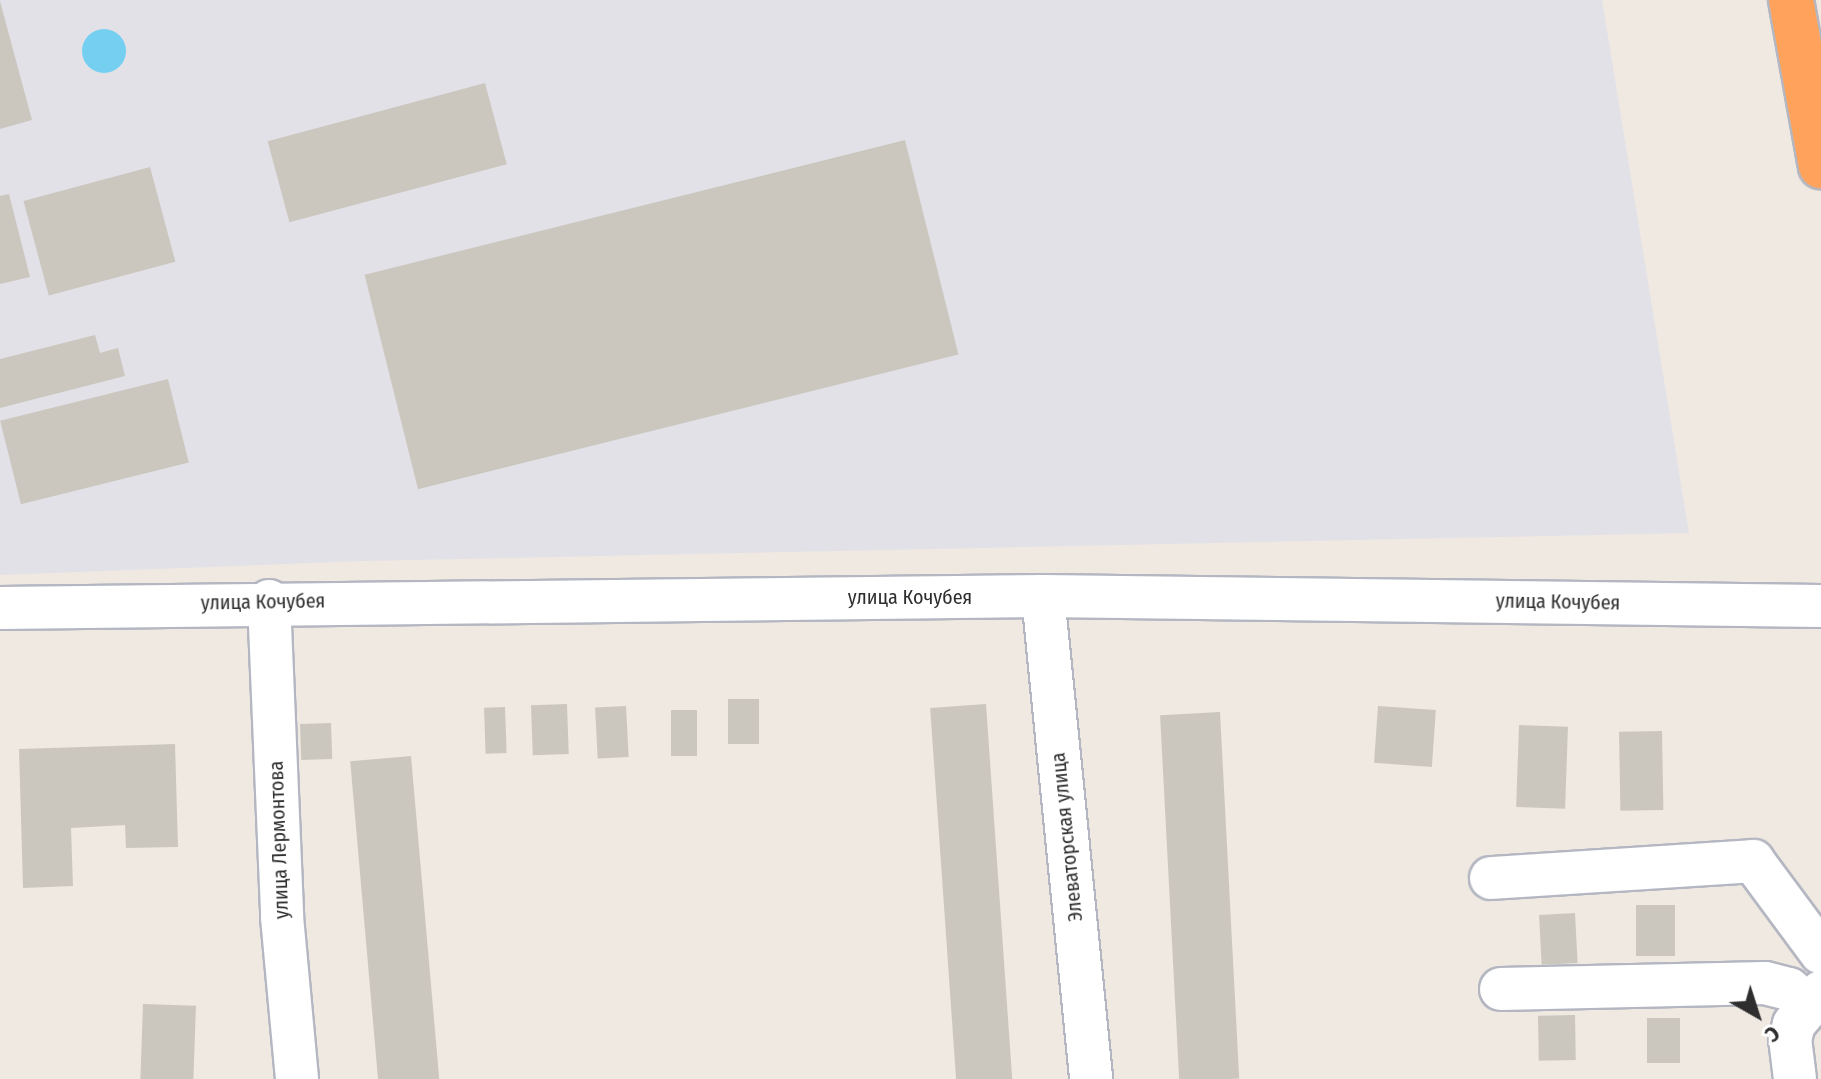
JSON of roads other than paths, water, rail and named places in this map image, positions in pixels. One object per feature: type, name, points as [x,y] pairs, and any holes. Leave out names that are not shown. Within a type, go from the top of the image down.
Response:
[{"type":"highway","points":[[1791,0],[1821,166]]},
{"type":"street","name":"улица Кочубея","points":[[0,608],[269,601],[1043,596],[1821,606]]},
{"type":"street","name":"Элеваторская улица","points":[[1043,596],[1091,1079]]},
{"type":"street","name":"улица Лермонтова","points":[[269,601],[282,917],[297,1079]]},
{"type":"street","points":[[1491,878],[1753,861],[1821,953]]},
{"type":"street","points":[[1501,989],[1765,983],[1789,989],[1814,998],[1790,1040],[1795,1079]]},
{"type":"water","points":[[104,29],[120,35],[126,51],[120,67],[104,73],[88,67],[82,51],[88,35]]}]
